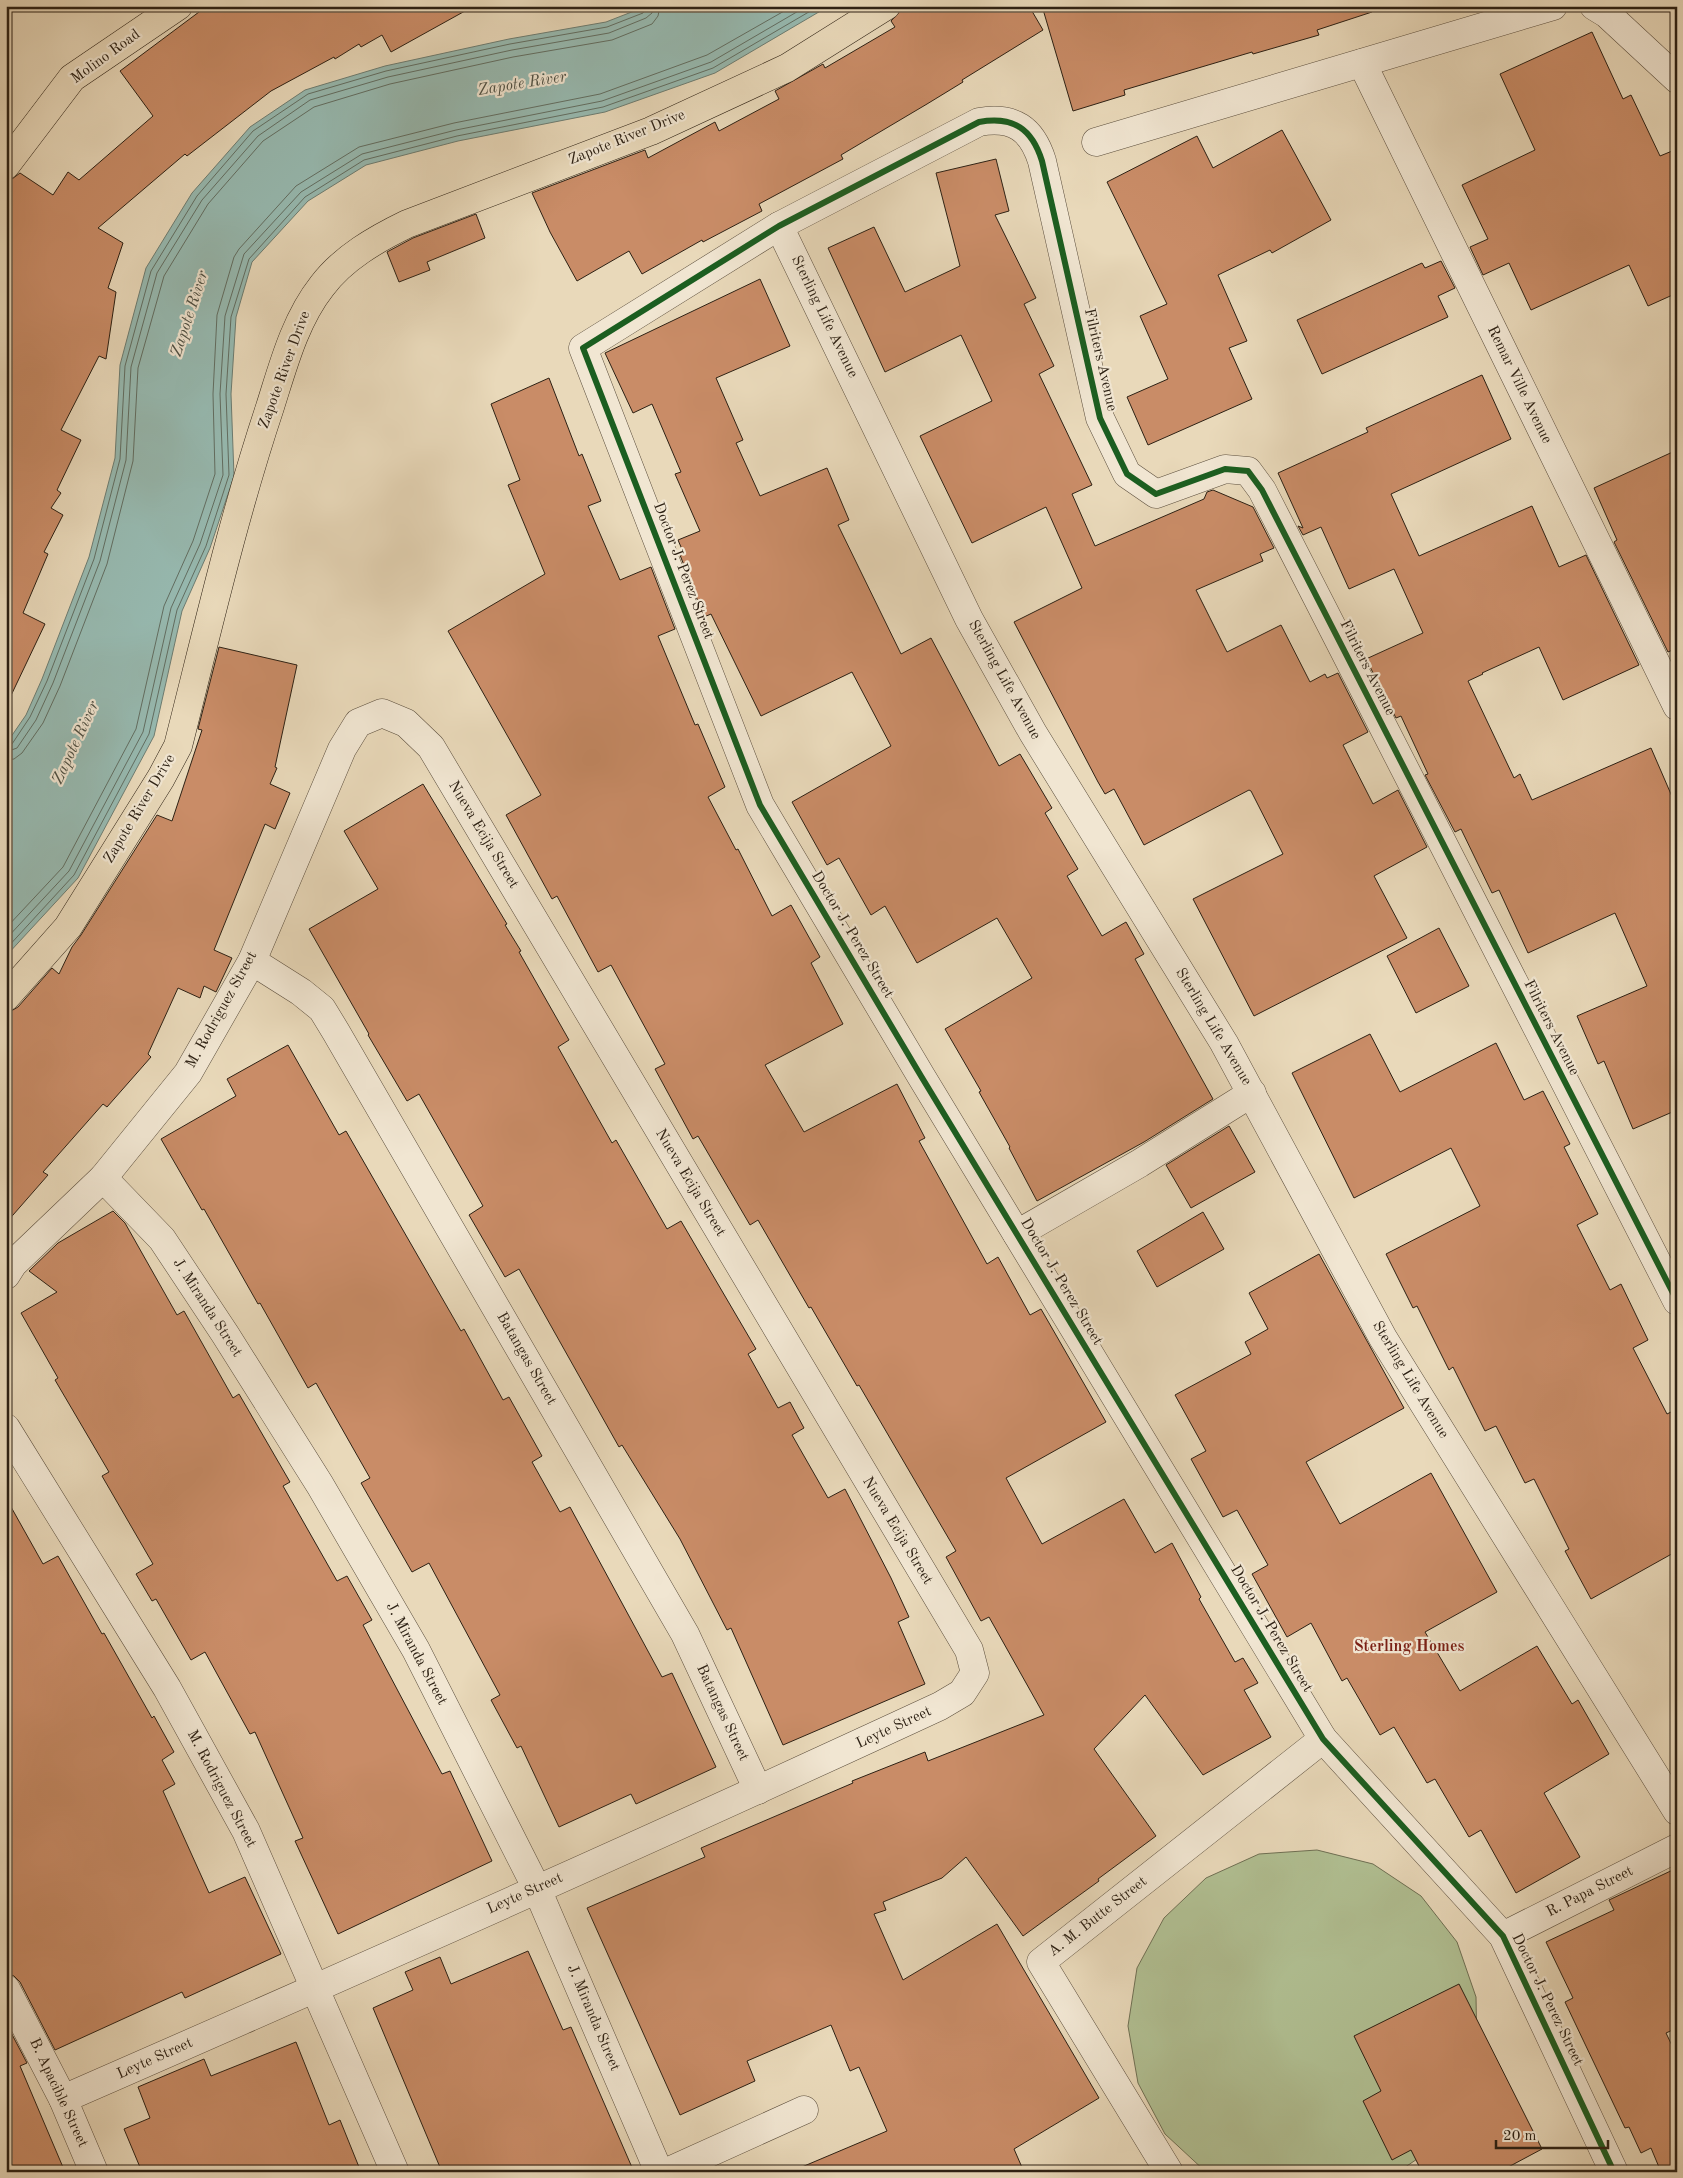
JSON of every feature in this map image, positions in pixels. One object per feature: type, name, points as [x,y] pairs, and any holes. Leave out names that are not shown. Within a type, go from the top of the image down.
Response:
[{"type":"main road","name":"Molino Road","points":[[6,165],[72,78],[178,6]]},
{"type":"main road","name":"Zapote River Drive","points":[[6,997],[68,927],[161,778],[178,746],[247,475],[284,364],[305,311],[322,285],[339,268],[379,237],[407,224],[651,130],[787,68],[886,6]]},
{"type":"street","points":[[1096,142],[1553,6]]},
{"type":"street","points":[[1601,10],[1677,79]]},
{"type":"street","name":"Remar Ville Avenue","points":[[1362,63],[1677,706]]},
{"type":"street","name":"Filriters Avenue","points":[[779,226],[979,122],[994,119],[1009,121],[1023,128],[1036,143],[1100,418],[1128,474],[1156,494],[1225,469],[1248,471],[1262,490],[1677,1301]]},
{"type":"street","name":"Doctor J. Perez Street","points":[[779,226],[583,348],[760,804],[1017,1234],[1323,1739],[1503,1936],[1614,2172]]},
{"type":"street","name":"Sterling Life Avenue","points":[[779,226],[969,619],[1033,733],[1224,1043],[1383,1338],[1677,1811]]},
{"type":"street","name":"M. Rodriguez Street","points":[[6,1275],[13,1264],[103,1178],[188,1073],[252,960],[342,749],[358,723],[382,713]]},
{"type":"street","name":"Nueva Ecija Street","points":[[382,713],[406,723],[431,747],[969,1650],[975,1673]]},
{"type":"street","name":"Batangas Street","points":[[252,960],[301,992],[322,1009],[685,1634],[758,1790]]},
{"type":"street","points":[[1017,1234],[1140,1163],[1252,1093]]},
{"type":"street","name":"J. Miranda Street","points":[[103,1178],[162,1239],[225,1334],[320,1485],[416,1650],[537,1889],[659,2172]]},
{"type":"street","name":"M. Rodriguez Street","points":[[6,1428],[168,1688],[246,1831],[395,2172]]},
{"type":"street","name":"Leyte Street","points":[[63,2099],[758,1790],[940,1706],[962,1694],[975,1673]]},
{"type":"street","name":"A. M. Butte Street","points":[[1169,2172],[1041,1962],[1323,1739]]},
{"type":"street","name":"R. Papa Street","points":[[1503,1936],[1677,1848]]},
{"type":"street","name":"B. Apacible Street","points":[[6,1989],[63,2099],[94,2172]]},
{"type":"street","points":[[667,2172],[804,2110]]},
{"type":"green space","points":[[1317,1850],[1373,1864],[1421,1896],[1457,1942],[1476,1997],[1477,2055],[1423,2155],[1398,2172],[1206,2172],[1165,2134],[1138,2083],[1128,2026],[1137,1968],[1164,1918],[1206,1878],[1259,1854]]},
{"type":"water","name":"Zapote River","points":[[647,6],[829,6],[715,73],[605,112],[458,141],[366,165],[308,201],[252,262],[236,317],[231,394],[234,476],[210,548],[182,611],[154,736],[78,878],[6,956],[6,744],[26,715],[42,679],[89,557],[115,458],[120,365],[146,268],[192,193],[250,127],[305,90],[385,66],[509,39],[606,22]]},
{"type":"building","points":[[207,6],[474,6],[391,52],[382,35],[361,47],[359,44],[335,59],[334,57],[271,91],[187,156],[185,154],[98,228],[123,243],[108,288],[116,292],[106,359],[99,356],[61,430],[81,440],[57,490],[61,493],[51,508],[63,515],[44,552],[48,554],[23,613],[45,624],[6,706],[6,180],[12,179],[20,173],[53,195],[68,172],[79,180],[153,116],[120,71]]},
{"type":"building","points":[[907,6],[1029,6],[1043,30],[962,80],[963,82],[841,155],[843,159],[759,204],[762,211],[703,242],[702,240],[642,274],[629,251],[577,281],[550,232],[532,193],[645,150],[648,158],[715,122],[719,131],[779,99],[775,91],[823,64],[825,68],[895,27],[891,21]]},
{"type":"building","points":[[1042,6],[1371,6],[1372,12],[1317,30],[1319,35],[1253,54],[1252,52],[1124,90],[1125,95],[1073,111]]},
{"type":"building","points":[[1592,32],[1623,99],[1631,95],[1660,156],[1677,149],[1677,293],[1648,306],[1629,265],[1531,310],[1509,263],[1483,275],[1470,247],[1488,239],[1462,185],[1535,150],[1500,74]]},
{"type":"building","points":[[1282,130],[1331,220],[1272,253],[1270,250],[1218,275],[1247,341],[1229,348],[1252,399],[1148,445],[1127,397],[1168,379],[1140,316],[1167,304],[1107,182],[1197,136],[1213,168]]},
{"type":"building","points":[[996,159],[1009,211],[995,215],[1036,298],[1024,304],[1054,366],[1039,374],[1092,485],[1072,494],[1095,546],[1204,499],[1207,492],[1213,490],[1253,507],[1274,548],[1260,554],[1263,561],[1196,590],[1227,652],[1281,625],[1310,682],[1325,674],[1327,678],[1338,673],[1368,732],[1343,745],[1373,804],[1398,790],[1427,847],[1374,876],[1407,938],[1254,1016],[1193,899],[1283,854],[1251,791],[1249,790],[1144,845],[1114,789],[1105,794],[1098,782],[1014,622],[1082,588],[1046,507],[972,543],[920,436],[992,401],[961,335],[885,372],[828,248],[874,227],[905,292],[960,266],[936,173]]},
{"type":"building","points":[[476,214],[485,238],[427,262],[430,270],[399,282],[387,252],[413,238]]},
{"type":"building","points":[[1441,261],[1455,288],[1438,296],[1448,317],[1322,374],[1297,320],[1422,263],[1425,268]]},
{"type":"building","points":[[760,279],[790,346],[716,378],[743,440],[736,443],[760,496],[827,468],[849,520],[838,525],[901,654],[931,638],[999,766],[1020,754],[1052,808],[1045,813],[1078,869],[1067,876],[1102,936],[1126,922],[1144,954],[1135,959],[1213,1099],[1144,1142],[1037,1201],[1010,1147],[979,1092],[981,1091],[945,1029],[1032,978],[997,918],[917,963],[885,906],[871,915],[839,858],[827,865],[792,802],[891,746],[852,672],[761,716],[711,614],[704,617],[680,555],[684,554],[678,540],[700,531],[675,474],[681,472],[652,404],[633,413],[605,353]]},
{"type":"building","points":[[1482,375],[1511,439],[1391,494],[1419,556],[1532,506],[1559,567],[1586,555],[1639,665],[1563,700],[1539,647],[1468,681],[1514,778],[1520,774],[1532,800],[1651,748],[1677,808],[1677,1110],[1633,1129],[1604,1061],[1598,1064],[1577,1016],[1647,986],[1615,913],[1528,953],[1499,890],[1492,893],[1461,829],[1455,832],[1425,775],[1428,774],[1401,716],[1396,718],[1366,659],[1423,633],[1394,569],[1349,589],[1321,527],[1303,535],[1298,526],[1303,528],[1278,473],[1368,432],[1366,428]]},
{"type":"building","points":[[549,378],[579,456],[582,454],[601,501],[588,506],[620,580],[651,567],[675,629],[658,636],[695,725],[698,724],[725,787],[708,797],[736,850],[738,849],[772,916],[791,905],[820,957],[811,963],[843,1024],[765,1065],[804,1132],[897,1084],[925,1138],[919,1141],[987,1264],[998,1257],[1030,1315],[1041,1309],[1106,1422],[1006,1478],[1042,1544],[1124,1499],[1155,1553],[1172,1543],[1201,1597],[1199,1599],[1235,1662],[1243,1658],[1258,1683],[1244,1690],[1271,1737],[1203,1775],[1145,1695],[1094,1749],[1156,1836],[1098,1879],[1099,1881],[1023,1936],[966,1857],[942,1878],[883,1902],[886,1910],[874,1914],[903,1980],[997,1924],[1099,2098],[1014,2149],[1024,2172],[790,2172],[887,2131],[859,2067],[850,2071],[831,2025],[747,2061],[755,2081],[680,2115],[587,1908],[705,1857],[701,1848],[853,1783],[852,1781],[925,1752],[928,1761],[1044,1715],[989,1617],[981,1621],[946,1557],[956,1551],[859,1385],[857,1386],[811,1307],[809,1308],[758,1220],[750,1225],[698,1136],[693,1139],[655,1069],[665,1064],[611,965],[598,972],[557,896],[552,899],[506,815],[541,795],[448,631],[545,574],[508,485],[520,480],[491,404]]},
{"type":"building","points":[[1677,450],[1677,648],[1668,652],[1614,542],[1617,540],[1594,488]]},
{"type":"building","points":[[219,647],[297,665],[275,767],[277,768],[270,784],[290,793],[275,829],[265,824],[214,950],[232,958],[216,992],[204,986],[200,998],[178,988],[148,1054],[151,1057],[107,1107],[103,1104],[43,1172],[48,1175],[6,1223],[6,1014],[18,1007],[52,968],[59,974],[72,947],[157,815],[172,821],[202,730],[198,729]]},
{"type":"building","points":[[423,784],[507,924],[505,925],[521,951],[519,952],[569,1040],[558,1047],[612,1143],[616,1140],[667,1229],[681,1221],[756,1349],[748,1354],[778,1408],[790,1402],[804,1428],[792,1435],[828,1498],[845,1489],[909,1617],[898,1622],[925,1684],[783,1745],[731,1628],[727,1630],[680,1539],[622,1445],[619,1447],[519,1269],[505,1277],[469,1215],[483,1206],[419,1094],[407,1101],[368,1035],[309,929],[378,889],[344,831]]},
{"type":"building","points":[[1439,928],[1469,986],[1416,1013],[1387,956]]},
{"type":"building","points":[[1370,1034],[1400,1092],[1496,1043],[1524,1100],[1543,1091],[1570,1144],[1564,1147],[1598,1214],[1577,1225],[1610,1290],[1621,1284],[1648,1340],[1633,1348],[1667,1414],[1677,1409],[1677,1551],[1591,1599],[1565,1551],[1569,1549],[1534,1479],[1525,1483],[1496,1426],[1485,1431],[1453,1367],[1449,1370],[1417,1306],[1413,1308],[1386,1254],[1480,1206],[1451,1148],[1354,1198],[1292,1073]]},
{"type":"building","points":[[288,1045],[339,1135],[346,1131],[461,1331],[464,1329],[503,1400],[509,1397],[542,1456],[532,1462],[560,1512],[570,1507],[662,1677],[672,1673],[716,1767],[636,1804],[631,1794],[559,1827],[521,1746],[517,1748],[491,1700],[500,1695],[429,1563],[412,1572],[361,1483],[370,1478],[316,1383],[308,1388],[260,1303],[258,1304],[204,1209],[202,1210],[161,1139],[236,1096],[227,1079]]},
{"type":"building","points":[[1229,1126],[1255,1172],[1191,1208],[1166,1165]]},
{"type":"building","points":[[113,1211],[125,1223],[177,1315],[184,1311],[233,1398],[239,1394],[290,1482],[283,1486],[337,1581],[347,1576],[372,1620],[363,1625],[442,1774],[450,1771],[492,1861],[338,1934],[295,1841],[303,1838],[255,1732],[250,1734],[205,1652],[191,1660],[156,1599],[152,1601],[136,1574],[153,1564],[102,1476],[109,1472],[55,1380],[58,1378],[21,1313],[57,1292],[29,1271],[58,1243]]},
{"type":"building","points":[[1203,1212],[1224,1249],[1157,1287],[1137,1251]]},
{"type":"building","points":[[1319,1254],[1404,1408],[1306,1462],[1340,1524],[1431,1473],[1497,1592],[1425,1632],[1460,1691],[1537,1646],[1572,1704],[1578,1700],[1609,1754],[1544,1793],[1580,1857],[1516,1893],[1481,1830],[1469,1837],[1435,1779],[1427,1783],[1394,1727],[1380,1735],[1347,1678],[1342,1681],[1311,1623],[1287,1637],[1252,1574],[1268,1565],[1237,1510],[1223,1517],[1191,1459],[1206,1451],[1175,1395],[1251,1354],[1245,1342],[1268,1329],[1249,1293]]},
{"type":"building","points":[[6,1498],[43,1564],[58,1556],[102,1634],[104,1633],[152,1718],[154,1716],[174,1752],[162,1760],[175,1784],[163,1791],[209,1893],[245,1877],[281,1954],[185,1998],[182,1992],[55,2050],[20,1982],[14,1976],[6,1973]]},
{"type":"building","points":[[1677,1868],[1677,2028],[1666,2033],[1677,2056],[1677,2172],[1661,2172],[1651,2148],[1641,2153],[1629,2127],[1625,2128],[1565,2002],[1573,1998],[1546,1942],[1614,1910],[1609,1900]]},
{"type":"building","points":[[528,1951],[563,2030],[571,2027],[634,2172],[442,2172],[373,2008],[413,1990],[405,1972],[440,1957],[451,1984]]},
{"type":"building","points":[[1459,1984],[1542,2149],[1499,2172],[1422,2172],[1411,2150],[1392,2160],[1363,2101],[1381,2091],[1354,2036]]},
{"type":"building","points":[[6,2023],[27,2063],[20,2066],[65,2172],[6,2172]]},
{"type":"building","points":[[296,2042],[329,2125],[340,2120],[361,2172],[142,2172],[124,2129],[150,2118],[138,2087],[204,2059],[211,2076]]},
{"type":"cycle path","points":[[1614,2172],[1503,1936],[1323,1739],[921,1076],[760,805],[583,348],[779,226],[979,122],[1002,121],[1012,123],[1027,133],[1038,150],[1042,161],[1100,418],[1127,474],[1156,494],[1225,469],[1248,471],[1262,490],[1677,1301]]},
{"type":"district","name":"Sterling Homes","points":[[1409,1647]]}]
